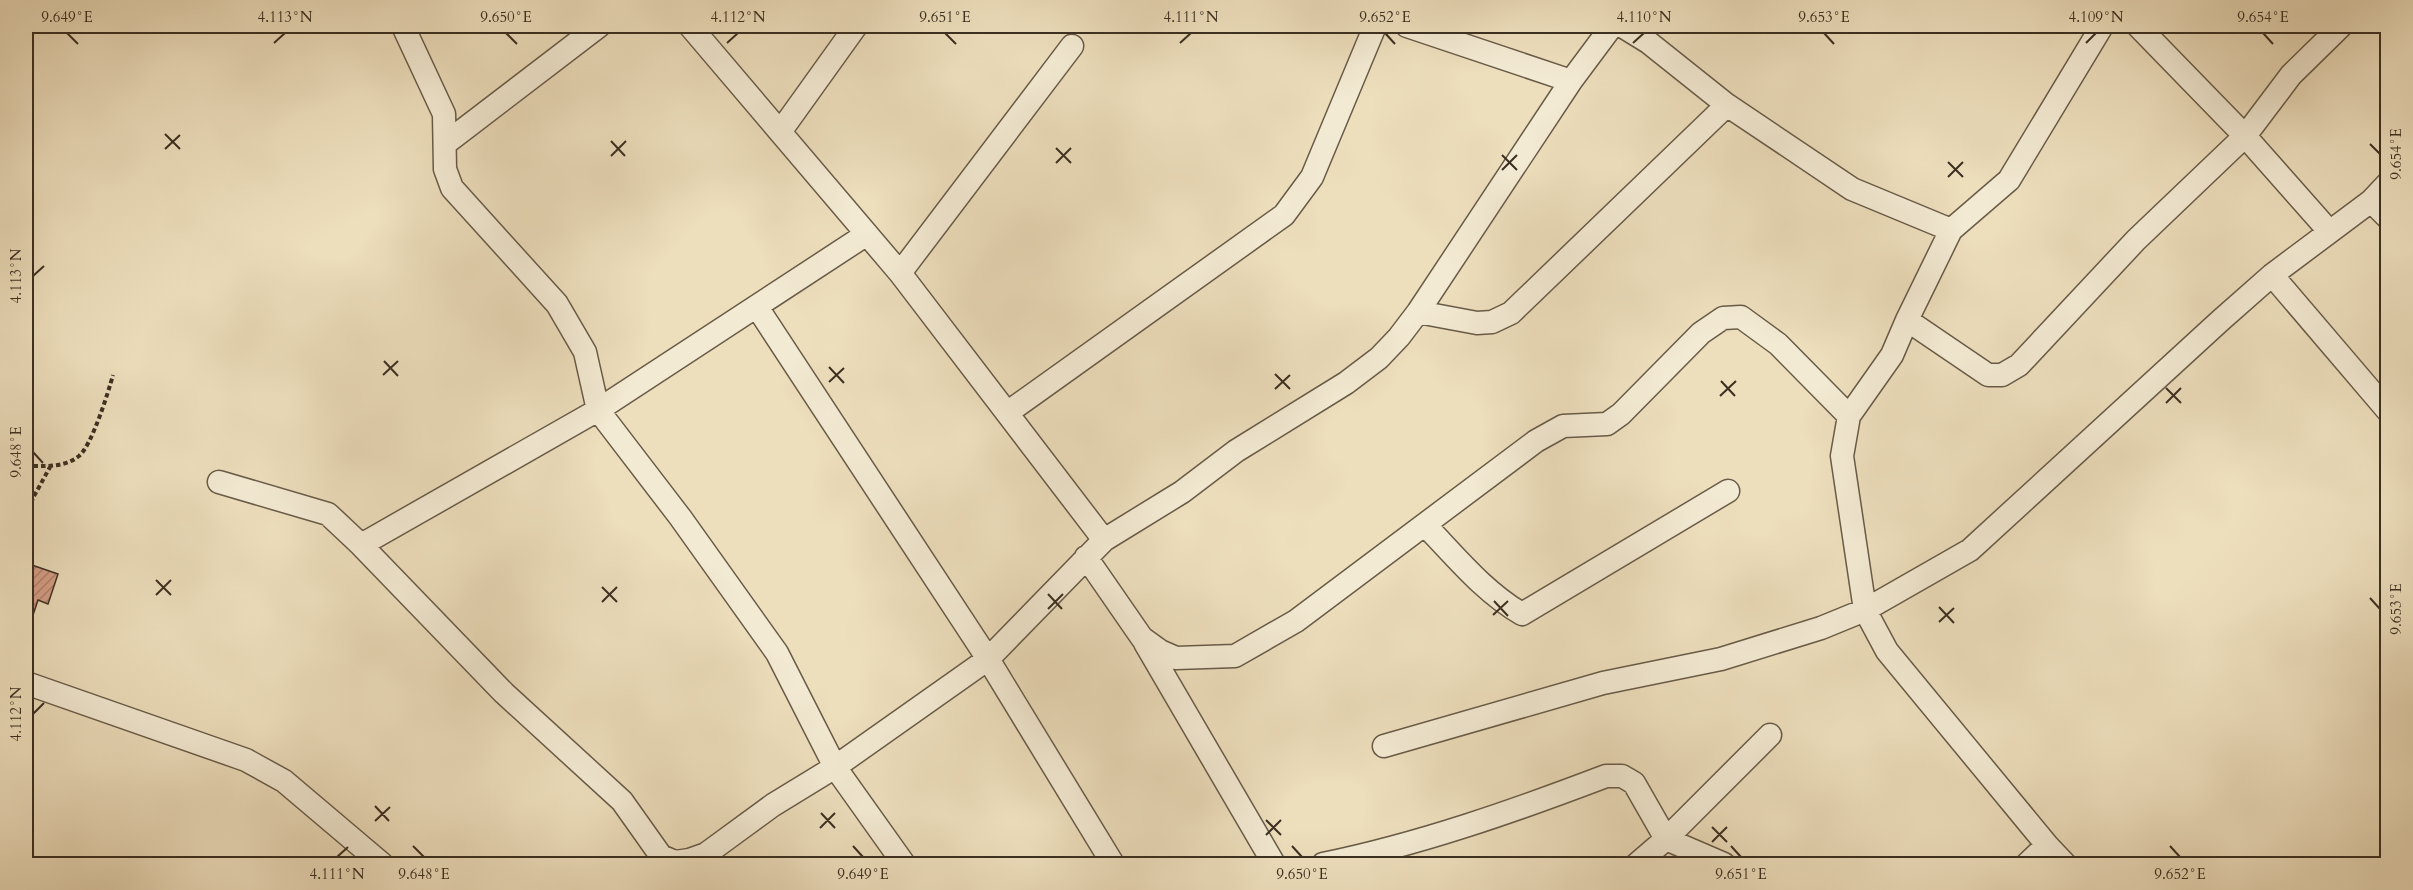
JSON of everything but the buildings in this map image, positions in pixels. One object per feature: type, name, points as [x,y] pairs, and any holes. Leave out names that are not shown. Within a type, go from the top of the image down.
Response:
[{"type":"street","points":[[403,26],[444,114],[445,169],[452,188],[551,297],[576,333],[585,352],[598,410],[680,517],[777,653],[835,767],[904,864]]},
{"type":"street","points":[[446,143],[599,26]]},
{"type":"street","points":[[690,26],[900,273],[1104,540]]},
{"type":"street","points":[[780,132],[856,26]]},
{"type":"street","points":[[1007,413],[1284,215],[1312,177],[1375,26]]},
{"type":"street","points":[[1407,26],[1571,81]]},
{"type":"street","points":[[219,482],[328,514],[504,693],[622,801],[661,856],[675,862],[689,860],[705,854],[773,805],[835,767],[988,659],[1104,540],[1182,492],[1236,451],[1346,383],[1379,358],[1399,338],[1418,312],[1571,81],[1612,26]]},
{"type":"street","points":[[1622,26],[1648,42],[1727,105],[1852,189],[1951,230]]},
{"type":"street","points":[[2065,864],[1887,651],[1865,610],[1842,456],[1849,416],[1892,355],[1951,230],[2009,180],[2102,26]]},
{"type":"street","points":[[2138,26],[2245,136],[2329,231]]},
{"type":"street","points":[[1907,320],[1988,375],[2002,375],[2019,365],[2136,240],[2245,136],[2291,75],[2341,26]]},
{"type":"street","points":[[900,273],[1072,46]]},
{"type":"street","points":[[1418,312],[1476,323],[1492,322],[1511,313],[1727,105]]},
{"type":"street","points":[[1384,746],[1603,683],[1721,659],[1821,628],[1865,610],[1970,550],[2272,275],[2371,201],[2388,183]]},
{"type":"street","points":[[2371,201],[2388,218]]},
{"type":"street","points":[[361,545],[598,410],[867,234]]},
{"type":"street","points":[[2272,275],[2388,411]]},
{"type":"street","points":[[757,307],[988,659],[1113,864]]},
{"type":"street","points":[[1142,638],[1160,651],[1176,658],[1235,656],[1296,621],[1426,526],[1536,441],[1563,426],[1606,424],[1621,414],[1701,333],[1723,318],[1741,317],[1778,344],[1849,416]]},
{"type":"street","points":[[1426,526],[1480,583],[1522,614],[1728,491]]},
{"type":"street","points":[[1086,557],[1142,638],[1274,864]]},
{"type":"street","points":[[26,682],[246,760],[284,781],[382,864]]},
{"type":"street","points":[[1637,864],[1666,839],[1770,735]]},
{"type":"street","points":[[1323,864],[1362,856],[1509,813],[1606,777],[1622,776],[1634,783],[1666,839],[1724,864]]},
{"type":"street","points":[[2027,864],[2047,844]]},
{"type":"path","points":[[26,466],[50,467],[68,462],[81,455],[104,403],[113,375]]},
{"type":"path","points":[[26,517],[33,498],[50,467]]}]
